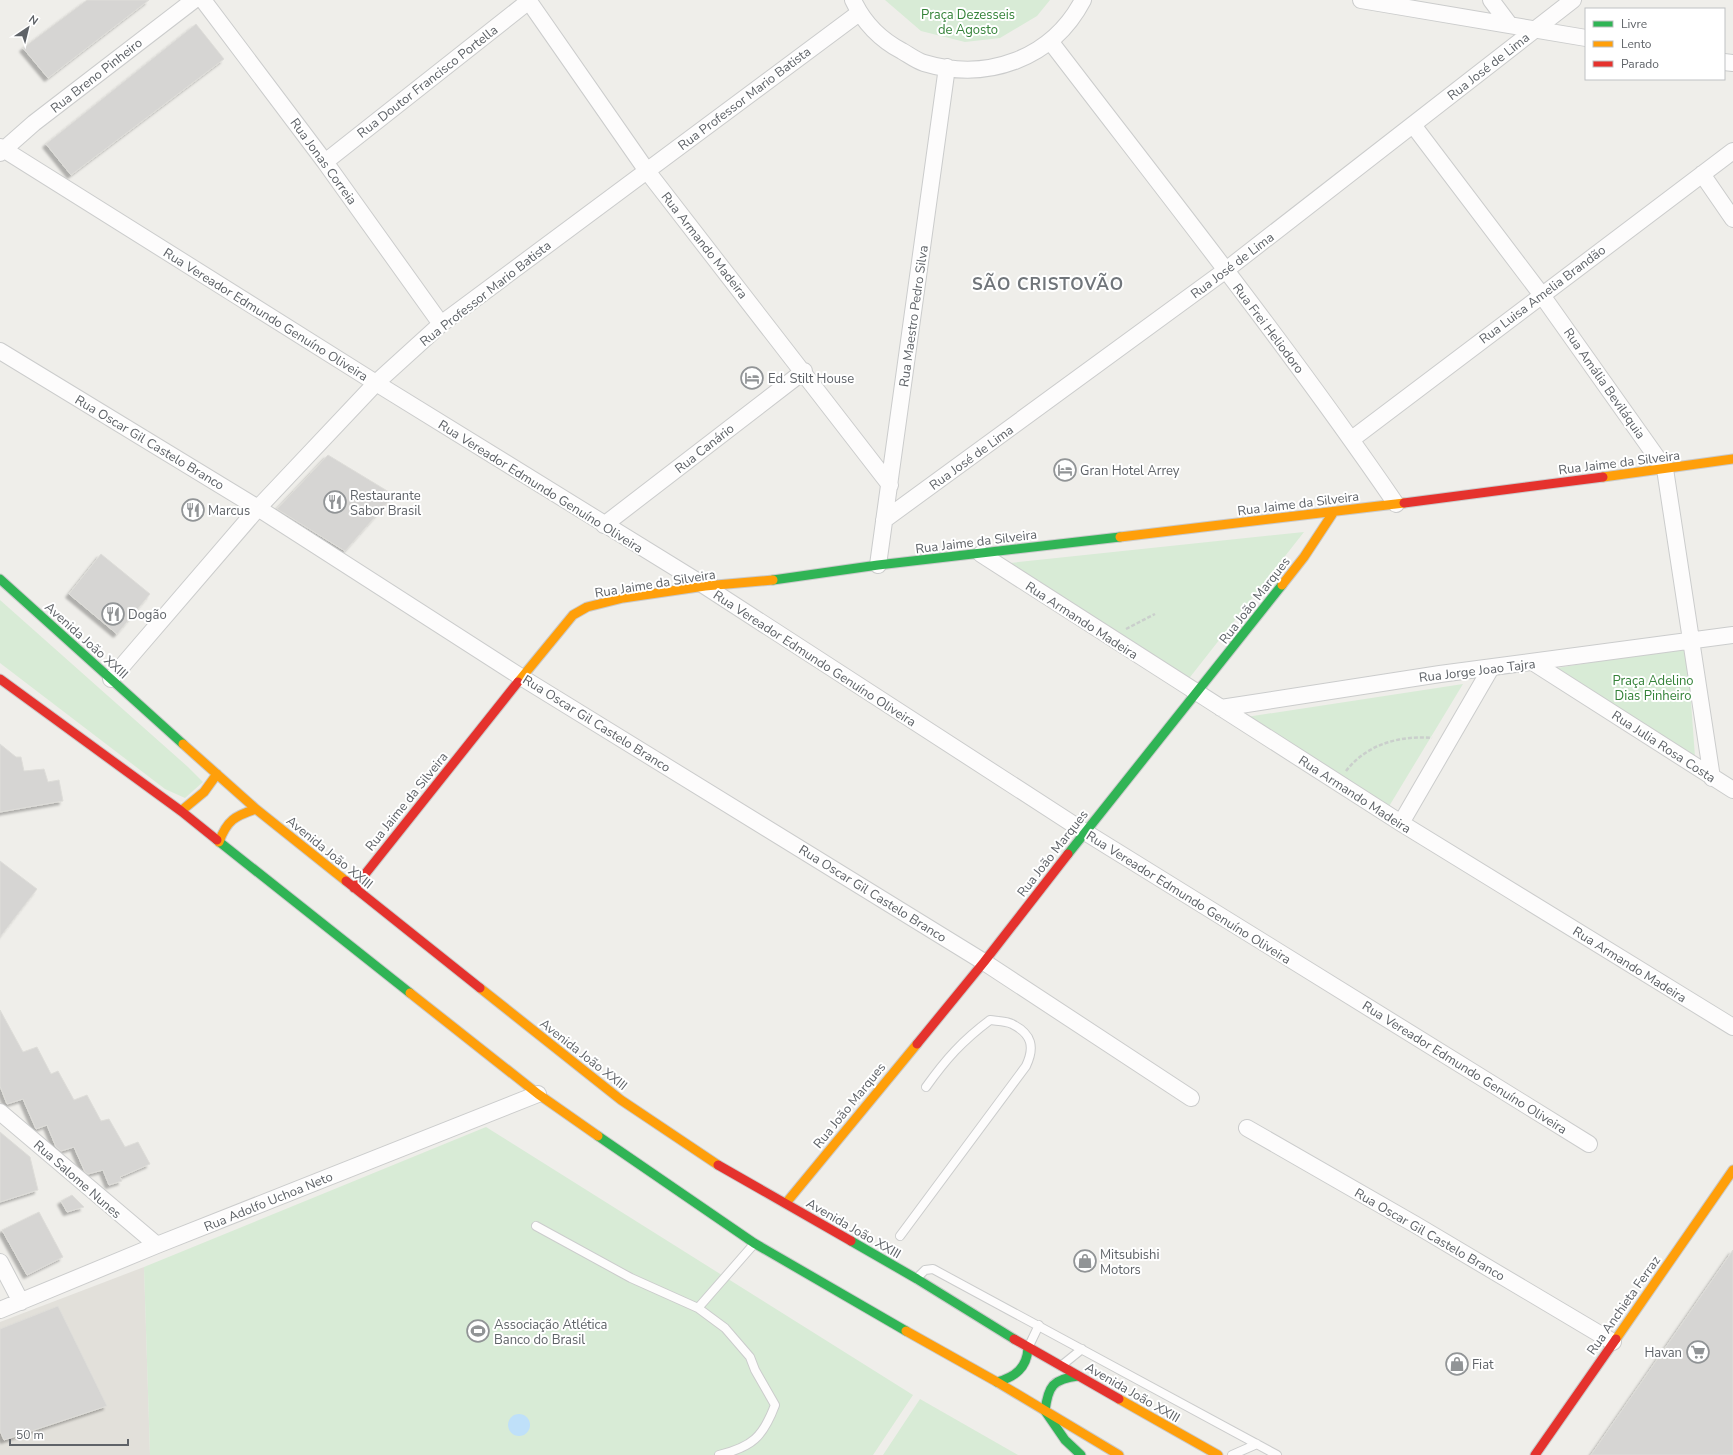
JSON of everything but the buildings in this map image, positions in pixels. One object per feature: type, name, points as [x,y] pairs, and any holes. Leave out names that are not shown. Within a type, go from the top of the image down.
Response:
[{"type":"main road","name":"Rua Jaime da Silveira","points":[[354,888],[566,623],[579,610],[587,607],[623,598],[705,586],[754,583],[878,565],[1333,514],[1396,504],[1733,460]]},
{"type":"main road","name":"Rua João Marques","points":[[786,1203],[984,962],[1085,832],[1197,694],[1304,558],[1333,514]]},
{"type":"main road","name":"Avenida João XXIII","points":[[0,579],[256,809],[621,1100],[716,1164],[917,1279],[1028,1348],[1218,1455]]},
{"type":"main road","points":[[0,679],[181,811],[538,1094],[754,1243],[898,1327],[997,1382],[1119,1455]]},
{"type":"main road","points":[[181,811],[204,792],[217,774]]},
{"type":"main road","points":[[220,842],[223,832],[230,819],[256,809]]},
{"type":"main road","name":"Rua Anchieta Ferraz","points":[[1535,1455],[1733,1170]]},
{"type":"main road","points":[[997,1382],[1006,1380],[1021,1370],[1026,1362],[1028,1348]]},
{"type":"main road","points":[[1078,1376],[1066,1377],[1052,1384],[1048,1392],[1045,1411],[1066,1440],[1081,1455]]},
{"type":"street","name":"Rua Breno Pinheiro","points":[[1,150],[194,0]]},
{"type":"street","name":"Rua Jonas Correia","points":[[203,0],[325,162],[440,324]]},
{"type":"street","name":"Rua Doutor Francisco Portella","points":[[325,162],[528,0]]},
{"type":"street","name":"Rua Armando Madeira","points":[[528,0],[647,171],[804,371],[890,485]]},
{"type":"street","points":[[856,7],[887,43],[923,63],[964,70],[997,67],[1028,56],[1050,41],[1076,14],[1083,0]]},
{"type":"street","points":[[1361,0],[1585,38]]},
{"type":"street","points":[[1491,0],[1510,24]]},
{"type":"street","name":"Rua José de Lima","points":[[884,520],[1226,270],[1572,0]]},
{"type":"street","name":"Rua Professor Mario Batista","points":[[111,679],[258,508],[376,384],[440,324],[647,171],[856,7]]},
{"type":"street","name":"Rua Frei Heliodoro","points":[[1050,41],[1226,270],[1352,439],[1396,504]]},
{"type":"street","name":"Rua Maestro Pedro Silva","points":[[878,565],[947,67]]},
{"type":"street","name":"Rua Amália Beviláquia","points":[[1413,125],[1541,294],[1666,469],[1712,778]]},
{"type":"street","name":"Rua Vereador Edmundo Genuíno Oliveira","points":[[1,150],[376,384],[705,586],[1085,832],[1589,1144]]},
{"type":"street","name":"Rua Luisa Amelia Brandão","points":[[1352,439],[1541,294],[1733,151]]},
{"type":"street","points":[[1702,174],[1733,219]]},
{"type":"street","name":"Rua Oscar Gil Castelo Branco","points":[[0,351],[258,508],[522,677],[984,962],[1191,1098]]},
{"type":"street","name":"Rua Canário","points":[[604,525],[804,371]]},
{"type":"street","name":"Rua Armando Madeira","points":[[981,554],[1337,783],[1733,1027]]},
{"type":"street","name":"Rua Jorge Joao Tajra","points":[[1221,708],[1352,687],[1733,635]]},
{"type":"street","name":"Rua Julia Rosa Costa","points":[[1534,663],[1733,790]]},
{"type":"street","points":[[1401,823],[1491,668]]},
{"type":"street","name":"Rua Adolfo Uchoa Neto","points":[[0,1310],[157,1245],[538,1094]]},
{"type":"street","name":"Rua Salome Nunes","points":[[0,1112],[157,1245]]},
{"type":"street","name":"Rua Oscar Gil Castelo Branco","points":[[1246,1128],[1416,1225],[1613,1342]]},
{"type":"street","points":[[0,1262],[21,1302]]},
{"type":"lane","points":[[900,1236],[1026,1066],[1032,1053],[1028,1036],[1012,1023],[990,1020],[967,1037],[944,1062],[926,1087]]},
{"type":"lane","points":[[536,1226],[631,1278],[698,1308],[725,1328],[750,1357],[755,1370],[775,1405],[770,1418],[754,1440],[745,1448],[719,1455]]},
{"type":"lane","points":[[698,1308],[754,1243]]},
{"type":"lane","points":[[917,1279],[925,1270],[933,1269],[1277,1455]]},
{"type":"lane","points":[[1028,1348],[1039,1325]]},
{"type":"lane","points":[[1061,1366],[1082,1349]]},
{"type":"lane","points":[[1232,1455],[1258,1444]]},
{"type":"path","points":[[1109,637],[1156,614]]},
{"type":"path","points":[[1427,744],[1435,731]]},
{"type":"path","points":[[1337,783],[1354,760],[1380,744],[1413,738],[1431,738],[1449,741]]},
{"type":"shaded area","points":[[144,1267],[150,1455],[0,1455],[0,1322]]},
{"type":"green space","name":"Praça Dezesseis de Agosto","points":[[885,0],[1050,0],[1037,16],[1000,38],[965,42],[921,31]]},
{"type":"green space","points":[[1304,532],[1187,681],[1010,563]]},
{"type":"green space","points":[[0,600],[203,782],[185,798],[165,789],[0,663]]},
{"type":"green space","name":"Praça Adelino Dias Pinheiro","points":[[1687,647],[1695,757],[1557,668]]},
{"type":"green space","points":[[1463,684],[1388,808],[1240,718]]},
{"type":"green space","name":"Associação Atlética Banco do Brasil","points":[[486,1127],[913,1395],[873,1455],[150,1455],[144,1267]]},
{"type":"green space","points":[[920,1399],[1018,1455],[883,1455]]},
{"type":"water","points":[[519,1414],[527,1417],[530,1425],[527,1433],[519,1436],[511,1433],[508,1425],[511,1417]]},
{"type":"traffic: fast","points":[[773,580],[878,565],[1120,537]]},
{"type":"traffic: fast","points":[[0,579],[183,744]]},
{"type":"traffic: fast","points":[[1068,854],[1282,585]]},
{"type":"traffic: fast","points":[[217,840],[410,993]]},
{"type":"traffic: fast","points":[[598,1136],[754,1243],[906,1331]]},
{"type":"traffic: fast","points":[[851,1241],[917,1279],[1014,1339]]},
{"type":"traffic: fast","points":[[997,1382],[1019,1371],[1025,1361],[1028,1348]]},
{"type":"traffic: fast","points":[[1078,1376],[1063,1379],[1053,1385],[1048,1395],[1045,1411],[1065,1440],[1081,1455]]},
{"type":"traffic: slow","points":[[1603,477],[1733,459]]},
{"type":"traffic: slow","points":[[1120,537],[1404,503]]},
{"type":"traffic: slow","points":[[1282,585],[1304,557],[1333,513]]},
{"type":"traffic: slow","points":[[518,682],[573,615],[587,607],[623,598],[705,586],[773,580]]},
{"type":"traffic: slow","points":[[183,744],[256,809],[346,881]]},
{"type":"traffic: slow","points":[[181,811],[204,792],[217,774]]},
{"type":"traffic: slow","points":[[219,842],[225,829],[233,820],[242,814],[256,809]]},
{"type":"traffic: slow","points":[[480,988],[621,1100],[718,1165]]},
{"type":"traffic: slow","points":[[410,993],[538,1094],[598,1136]]},
{"type":"traffic: slow","points":[[786,1203],[917,1044]]},
{"type":"traffic: slow","points":[[1616,1339],[1733,1170]]},
{"type":"traffic: slow","points":[[906,1331],[997,1382],[1119,1455]]},
{"type":"traffic: slow","points":[[1119,1399],[1218,1455]]},
{"type":"traffic: jam","points":[[1404,503],[1603,477]]},
{"type":"traffic: jam","points":[[0,679],[181,811],[217,840]]},
{"type":"traffic: jam","points":[[354,888],[518,682]]},
{"type":"traffic: jam","points":[[917,1044],[984,962],[1068,854]]},
{"type":"traffic: jam","points":[[346,881],[480,988]]},
{"type":"traffic: jam","points":[[718,1165],[851,1241]]},
{"type":"traffic: jam","points":[[1014,1339],[1119,1399]]},
{"type":"traffic: jam","points":[[1535,1455],[1616,1339]]},
{"type":"place","name":"Ed. Stilt House","points":[[752,378]]},
{"type":"place","name":"Gran Hotel Arrey","points":[[1065,470]]},
{"type":"place","name":"Restaurante Sabor Brasil","points":[[335,502]]},
{"type":"place","name":"Marcus","points":[[193,510]]},
{"type":"place","name":"Dogão","points":[[113,614]]},
{"type":"place","name":"Mitsubishi Motors","points":[[1085,1261]]},
{"type":"place","name":"Associação Atlética Banco do Brasil","points":[[478,1331]]},
{"type":"place","name":"Havan","points":[[1698,1352]]},
{"type":"place","name":"Fiat","points":[[1457,1364]]},
{"type":"district","name":"SÃO CRISTOVÃO","points":[[1048,284]]}]
